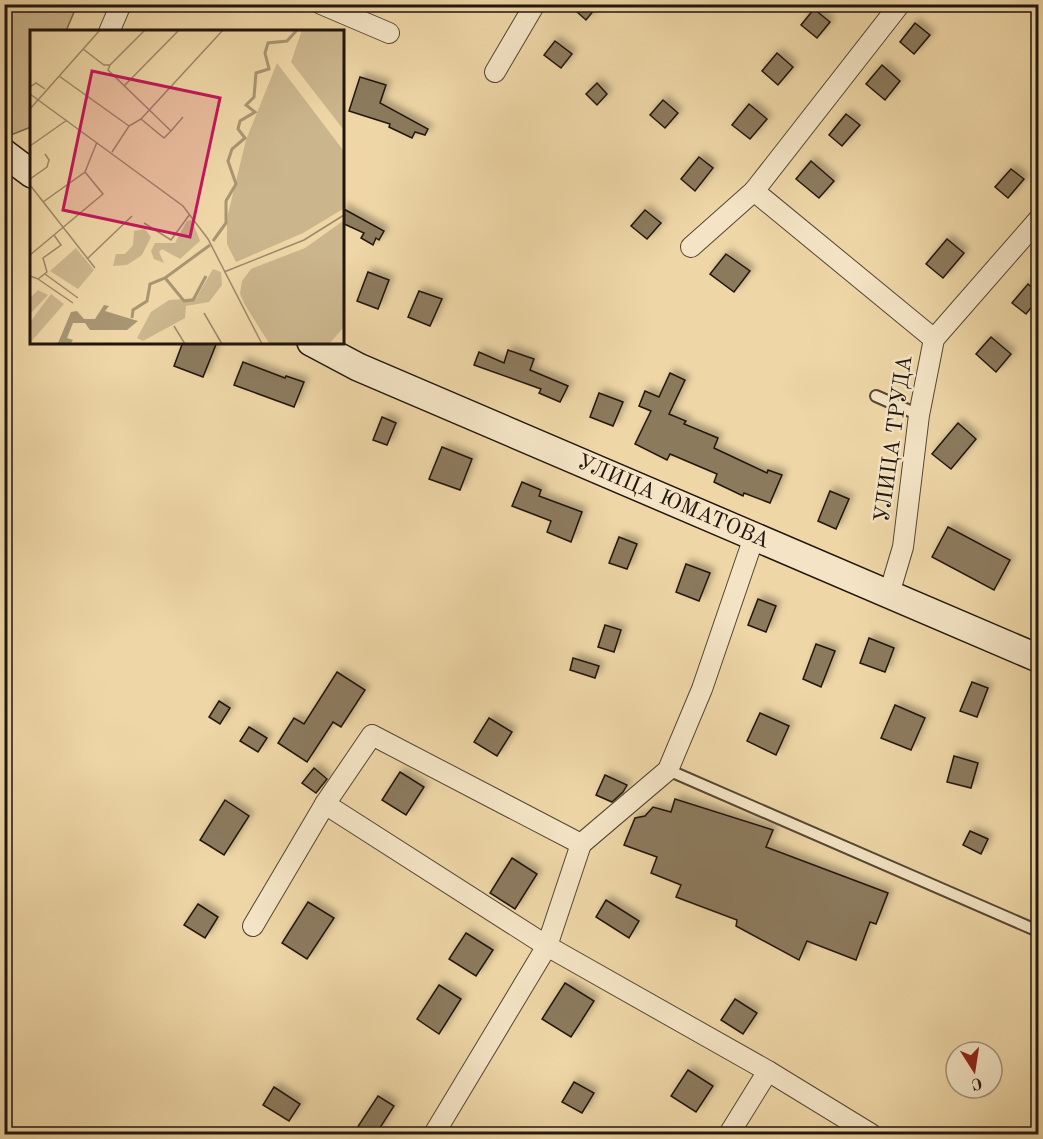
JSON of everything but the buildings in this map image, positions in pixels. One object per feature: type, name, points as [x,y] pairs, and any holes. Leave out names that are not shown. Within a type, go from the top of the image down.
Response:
[{"type":"main road","points":[[4,153],[30,172]]},
{"type":"main road","name":"УЛИЦА ЮМАТОВА","points":[[315,344],[358,367],[1038,658]]},
{"type":"street","points":[[110,30],[122,4]]},
{"type":"street","points":[[321,4],[389,33]]},
{"type":"street","points":[[495,72],[535,4]]},
{"type":"street","points":[[691,247],[754,191],[900,4]]},
{"type":"street","points":[[754,191],[934,339]]},
{"type":"street","name":"УЛИЦА ТРУДА","points":[[889,594],[903,547],[919,415],[934,339],[1038,220]]},
{"type":"street","points":[[434,1134],[547,946],[581,844],[668,770],[702,689],[754,537]]},
{"type":"street","points":[[254,926],[325,804],[372,735],[581,844]]},
{"type":"street","points":[[325,804],[547,946],[768,1071],[871,1134]]},
{"type":"street","points":[[729,1134],[768,1071]]},
{"type":"lane","points":[[876,396],[919,415]]},
{"type":"lane","points":[[668,770],[1038,931]]},
{"type":"shaded area","points":[[5,4],[77,5],[66,30],[30,30],[30,127],[11,135],[5,130]]}]
